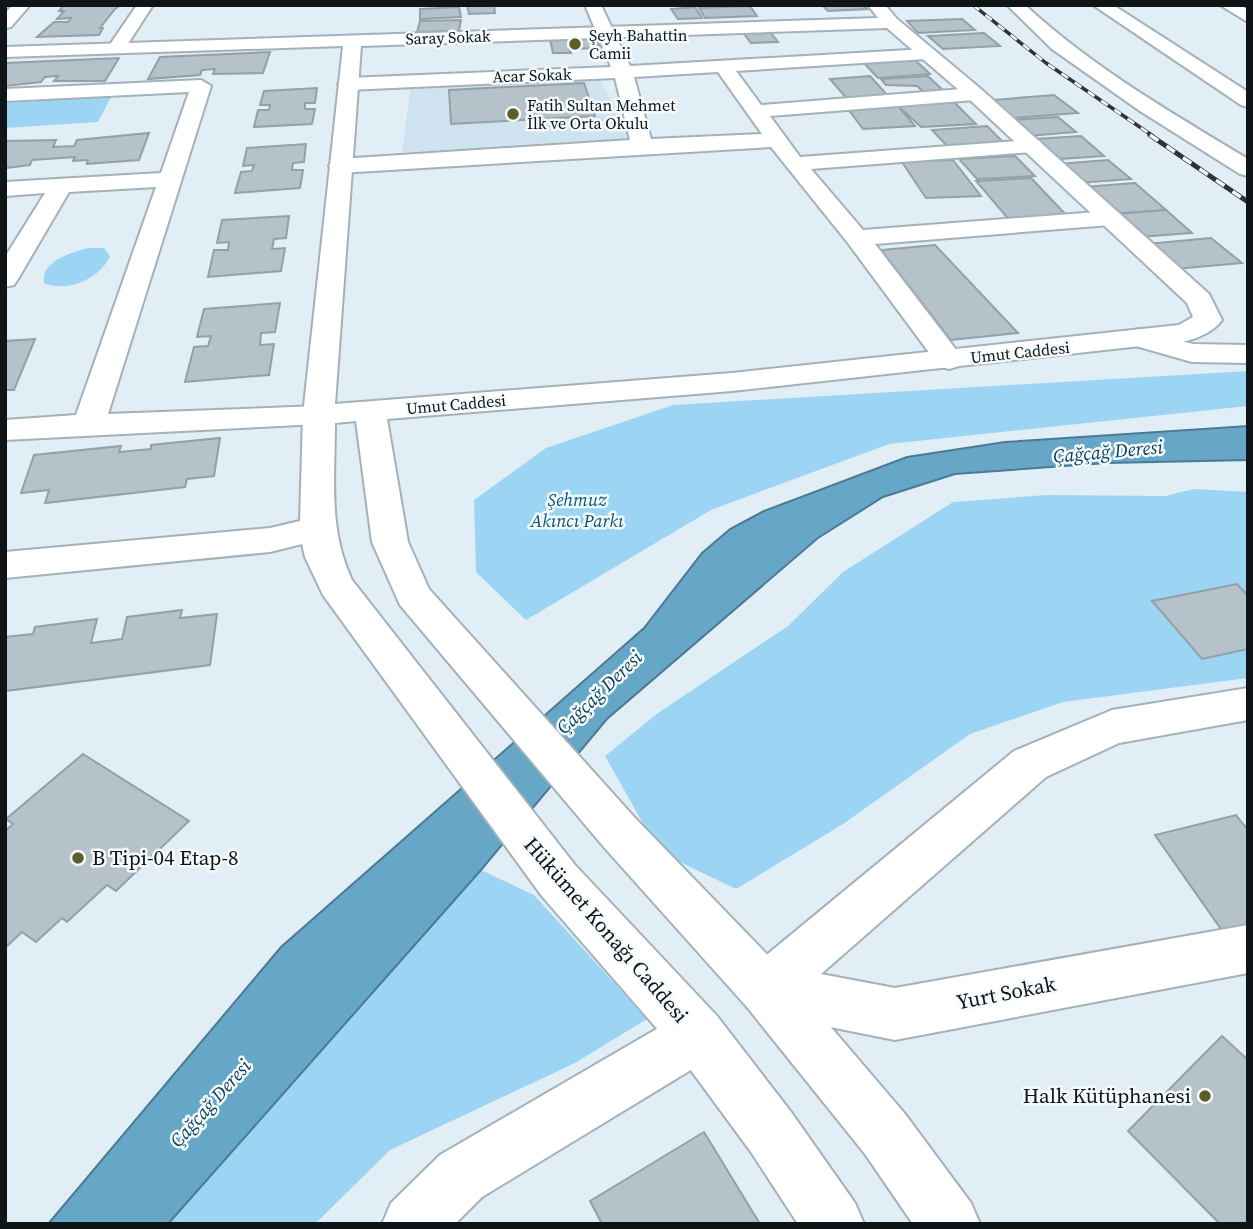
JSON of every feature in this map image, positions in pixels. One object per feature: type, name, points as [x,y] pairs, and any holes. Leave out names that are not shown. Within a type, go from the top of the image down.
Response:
[{"type":"street","points":[[5,23],[22,5]]},
{"type":"street","points":[[116,49],[145,5]]},
{"type":"street","points":[[593,5],[624,72],[642,146]]},
{"type":"street","points":[[1016,5],[1058,45],[1147,107],[1248,169]]},
{"type":"street","points":[[1101,5],[1248,101]]},
{"type":"street","points":[[1228,5],[1248,17]]},
{"type":"street","name":"Saray Sokak","points":[[5,52],[607,32],[883,14]]},
{"type":"street","name":"Umut Caddesi","points":[[5,430],[319,415],[732,382],[1186,333],[1209,320],[1199,300],[975,94],[883,14]]},
{"type":"street","name":"Hükümet Konağı Caddesi","points":[[352,41],[319,415],[317,528],[323,557],[336,586],[558,880],[698,1035],[771,1132],[834,1224]]},
{"type":"street","name":"Acar Sokak","points":[[348,84],[624,72],[926,54]]},
{"type":"street","points":[[723,66],[794,164],[857,238],[949,360]]},
{"type":"street","points":[[5,95],[201,86],[89,424]]},
{"type":"street","points":[[757,111],[975,94]]},
{"type":"street","points":[[340,166],[642,146],[779,141]]},
{"type":"street","points":[[794,164],[1032,146]]},
{"type":"street","points":[[5,190],[170,179]]},
{"type":"street","points":[[5,279],[61,186]]},
{"type":"street","points":[[857,238],[1110,218]]},
{"type":"street","points":[[1139,338],[1192,353],[1248,354]]},
{"type":"street","points":[[370,411],[390,542],[413,596],[619,832],[765,989],[885,1133],[950,1224]]},
{"type":"street","points":[[5,565],[270,540],[317,528]]},
{"type":"street","points":[[765,989],[1030,764],[1112,727],[1248,704]]},
{"type":"street","name":"Yurt Sokak","points":[[765,989],[895,1014],[1248,949]]},
{"type":"street","points":[[412,1224],[461,1176],[698,1035]]},
{"type":"shaded area","name":"Fatih Sultan Mehmet İlk ve Orta Okulu","points":[[586,77],[600,80],[635,143],[402,152],[411,84]]},
{"type":"green space","points":[[111,97],[98,122],[5,128],[5,103]]},
{"type":"green space","points":[[88,248],[104,248],[110,256],[99,271],[72,285],[53,286],[44,283],[47,269],[58,259]]},
{"type":"green space","name":"Şehmuz Akıncı Parkı","points":[[1248,371],[1248,406],[889,444],[711,510],[526,620],[476,572],[474,500],[546,448],[673,405]]},
{"type":"green space","points":[[1194,489],[1248,492],[1248,678],[1063,702],[970,734],[843,824],[736,889],[659,852],[605,756],[658,713],[788,626],[843,572],[953,502],[1047,495],[1165,496]]},
{"type":"green space","points":[[481,870],[534,895],[647,1019],[575,1063],[390,1150],[315,1224],[168,1224]]},
{"type":"water","name":"Çağçağ Deresi","points":[[1248,426],[1248,460],[1107,463],[955,474],[883,497],[818,538],[607,719],[481,870],[168,1224],[48,1224],[281,947],[644,628],[702,553],[730,529],[764,511],[907,457],[1005,442]]},
{"type":"building","points":[[64,5],[121,5],[100,28],[103,28],[99,35],[37,37],[54,22],[68,22],[71,18],[57,19],[64,11],[59,11]]},
{"type":"building","points":[[467,5],[494,5],[495,13],[469,14]]},
{"type":"building","points":[[822,5],[863,5],[867,9],[828,11]]},
{"type":"building","points":[[750,6],[757,16],[705,18],[699,8]]},
{"type":"building","points":[[459,7],[461,17],[420,19],[420,9]]},
{"type":"building","points":[[695,7],[702,18],[678,19],[671,9]]},
{"type":"building","points":[[962,19],[975,30],[918,33],[907,21]]},
{"type":"building","points":[[461,20],[458,35],[450,35],[451,31],[417,32],[420,21]]},
{"type":"building","points":[[768,29],[778,42],[751,43],[741,30]]},
{"type":"building","points":[[984,33],[1000,46],[943,49],[928,36]]},
{"type":"building","name":"Şeyh Bahattin Camii","points":[[596,37],[600,48],[569,49],[571,53],[553,53],[550,39]]},
{"type":"building","points":[[270,52],[263,73],[213,74],[215,69],[202,70],[200,75],[148,79],[160,57]]},
{"type":"building","points":[[119,58],[105,81],[54,81],[58,76],[45,77],[41,82],[5,86],[6,63]]},
{"type":"building","points":[[914,59],[930,74],[878,78],[863,62]]},
{"type":"building","points":[[870,76],[890,98],[848,100],[830,79]]},
{"type":"building","points":[[928,76],[946,93],[926,94],[917,86],[886,85],[881,79]]},
{"type":"building","points":[[584,83],[595,116],[451,124],[449,90]]},
{"type":"building","points":[[317,88],[315,103],[305,103],[305,109],[315,109],[312,124],[254,127],[258,110],[269,110],[270,105],[260,105],[264,91]]},
{"type":"building","points":[[1054,95],[1078,113],[1014,118],[993,100]]},
{"type":"building","points":[[953,101],[976,124],[921,127],[898,106]]},
{"type":"building","points":[[898,106],[915,126],[863,129],[848,109]]},
{"type":"building","points":[[1058,117],[1076,132],[1028,136],[1010,120]]},
{"type":"building","points":[[987,126],[1007,146],[950,149],[932,130]]},
{"type":"building","points":[[149,133],[139,160],[87,164],[88,160],[73,161],[75,157],[32,160],[30,165],[5,168],[5,141],[56,140],[53,147],[74,146],[77,140]]},
{"type":"building","points":[[1081,136],[1104,156],[1060,159],[1034,139]]},
{"type":"building","points":[[306,144],[304,162],[293,163],[292,170],[303,170],[300,188],[235,193],[241,172],[252,171],[254,165],[243,166],[247,148]]},
{"type":"building","points":[[1015,156],[1035,176],[977,179],[959,159]]},
{"type":"building","points":[[953,160],[981,196],[926,198],[902,162]]},
{"type":"building","points":[[1108,160],[1131,179],[1078,183],[1057,164]]},
{"type":"building","points":[[1031,178],[1069,218],[1011,222],[976,181]]},
{"type":"building","points":[[1135,183],[1166,210],[1113,214],[1083,187]]},
{"type":"building","points":[[1166,210],[1192,233],[1139,237],[1113,214]]},
{"type":"building","points":[[289,216],[286,238],[274,239],[272,249],[285,248],[281,271],[208,277],[214,250],[228,250],[229,242],[217,243],[222,220]]},
{"type":"building","points":[[1211,238],[1242,263],[1175,269],[1146,244]]},
{"type":"building","points":[[935,245],[1018,333],[951,340],[881,250]]},
{"type":"building","points":[[280,303],[275,332],[261,333],[260,345],[274,344],[269,375],[185,382],[194,347],[208,346],[211,336],[197,337],[204,309]]},
{"type":"building","points":[[35,339],[14,390],[5,390],[5,341]]},
{"type":"building","points":[[220,438],[214,476],[187,479],[185,487],[45,503],[49,490],[21,493],[34,455],[121,446],[119,452],[151,449],[151,445]]},
{"type":"building","points":[[1237,584],[1248,596],[1248,649],[1202,659],[1152,601]]},
{"type":"building","points":[[182,610],[180,618],[217,614],[210,665],[5,691],[5,637],[33,634],[35,627],[97,619],[91,643],[122,639],[127,617]]},
{"type":"building","name":"B Tipi-04 Etap-8","points":[[83,754],[189,821],[116,891],[107,885],[67,922],[62,918],[36,942],[22,932],[5,948],[5,831],[13,824],[6,819]]},
{"type":"building","points":[[1236,815],[1248,830],[1248,934],[1228,939],[1155,835]]},
{"type":"building","name":"Halk Kütüphanesi","points":[[1222,1036],[1248,1060],[1248,1224],[1220,1224],[1128,1131]]},
{"type":"building","points":[[704,1132],[760,1224],[602,1224],[590,1201]]},
{"type":"railway","points":[[973,5],[1046,63],[1153,136]]},
{"type":"railway","points":[[1150,135],[1248,202]]},
{"type":"place","name":"Şeyh Bahattin Camii","points":[[575,44]]},
{"type":"place","name":"Fatih Sultan Mehmet İlk ve Orta Okulu","points":[[513,114]]},
{"type":"place","name":"B Tipi-04 Etap-8","points":[[78,858]]},
{"type":"place","name":"Halk Kütüphanesi","points":[[1205,1096]]}]
